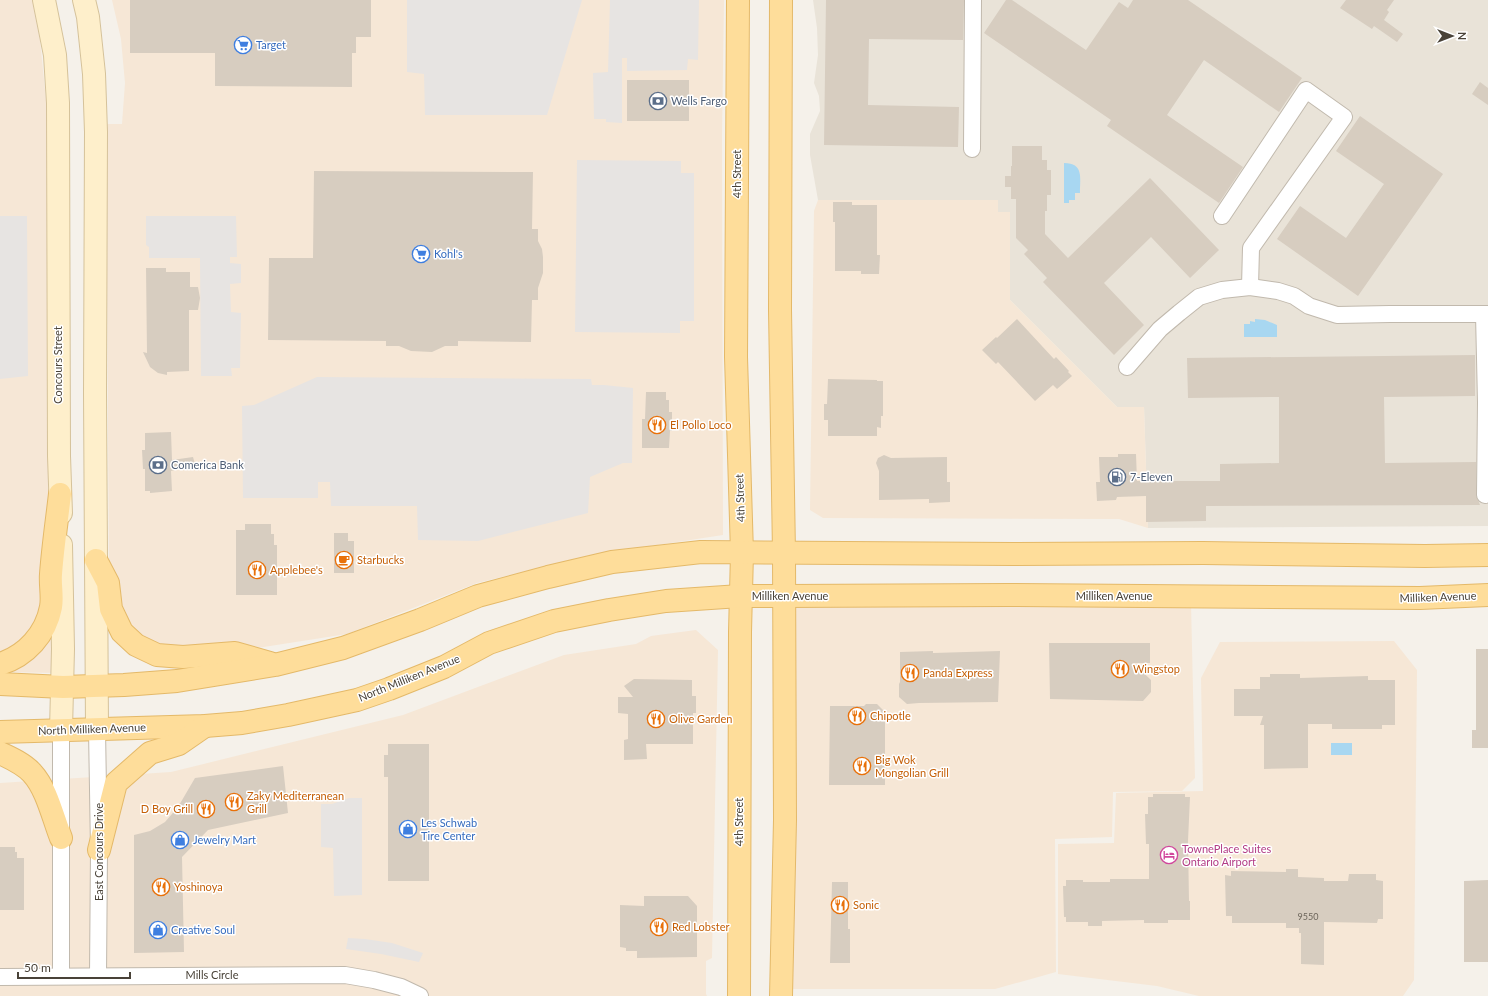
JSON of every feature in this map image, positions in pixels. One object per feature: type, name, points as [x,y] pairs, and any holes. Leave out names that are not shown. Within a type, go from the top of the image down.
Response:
[{"type":"main road","name":"4th Street","points":[[738,0],[736,357],[742,553],[740,596],[739,996]]},
{"type":"main road","points":[[781,0],[780,310],[784,553],[785,820],[781,996]]},
{"type":"main road","points":[[0,664],[9,661],[20,654],[43,632],[51,607],[51,574],[60,494]]},
{"type":"main road","points":[[0,684],[96,687],[178,681],[275,665],[342,648],[420,620],[478,596],[548,577],[612,562],[701,552],[1022,554],[1203,553],[1425,556],[1488,555]]},
{"type":"main road","points":[[96,560],[108,583],[111,609],[122,632],[136,645],[157,654],[183,657],[235,653],[275,665]]},
{"type":"main road","name":"Milliken Avenue","points":[[740,596],[1007,595],[1420,598],[1488,595]]},
{"type":"main road","name":"North Milliken Avenue","points":[[0,732],[205,726],[242,723],[288,715],[357,700],[389,689],[444,667],[489,643],[554,621],[666,601],[740,596]]},
{"type":"main road","points":[[99,850],[116,783],[130,769],[150,753],[179,744],[205,726]]},
{"type":"main road","points":[[0,753],[16,761],[32,772],[43,788],[61,838]]},
{"type":"street","name":"Concours Street","points":[[44,0],[55,55],[58,103],[59,449],[64,649],[62,730]]},
{"type":"street","points":[[84,0],[88,17],[94,74],[96,117],[97,200],[95,393],[97,729]]},
{"type":"street","points":[[972,149],[973,0]]},
{"type":"street","points":[[1222,216],[1306,90],[1344,117],[1251,248],[1250,287]]},
{"type":"street","points":[[1127,367],[1160,330],[1199,297],[1222,290],[1250,287],[1278,290],[1294,296],[1309,306],[1337,315],[1486,314],[1485,495]]},
{"type":"street","name":"East Concours Drive","points":[[97,729],[99,850],[98,976]]},
{"type":"street","points":[[62,730],[62,976]]},
{"type":"street","name":"Mills Circle","points":[[0,977],[345,975],[401,987],[420,996]]},
{"type":"shaded area","points":[[0,0],[36,0],[50,140],[57,673],[0,672]]},
{"type":"shaded area","points":[[112,0],[724,0],[722,135],[723,535],[592,555],[477,583],[347,634],[251,649],[168,652],[126,628],[109,576],[106,124],[122,124],[125,83],[121,39]]},
{"type":"shaded area","points":[[407,0],[582,0],[547,115],[425,115],[424,74],[407,72]]},
{"type":"shaded area","points":[[610,0],[699,0],[698,60],[688,59],[687,70],[627,71],[627,58],[622,58],[622,123],[606,122],[606,119],[594,119],[593,73],[608,72]]},
{"type":"shaded area","points":[[813,0],[1488,0],[1488,526],[1148,528],[1144,407],[1117,407],[1010,300],[1010,212],[998,212],[998,200],[818,200],[810,155],[810,134],[820,111],[819,96],[814,83],[818,55],[817,28]]},
{"type":"shaded area","points":[[577,160],[681,161],[681,173],[694,173],[694,321],[680,321],[680,333],[575,332]]},
{"type":"shaded area","points":[[818,200],[998,200],[998,212],[1010,212],[1010,300],[1117,407],[1144,407],[1148,528],[1119,519],[823,518],[810,510],[814,211]]},
{"type":"shaded area","points":[[0,216],[27,216],[28,376],[0,379]]},
{"type":"shaded area","points":[[146,216],[236,216],[237,257],[230,257],[230,263],[241,264],[241,283],[230,284],[231,312],[241,313],[240,368],[231,368],[232,376],[201,376],[200,258],[149,258],[149,247],[146,245]]},
{"type":"shaded area","points":[[317,377],[591,379],[592,385],[633,388],[632,463],[623,463],[590,477],[588,513],[478,541],[418,540],[417,506],[331,506],[330,482],[318,482],[318,498],[243,498],[242,406],[254,405]]},
{"type":"shaded area","points":[[1191,603],[1195,778],[1182,791],[1113,792],[1112,837],[1055,839],[1056,972],[995,989],[789,989],[796,607]]},
{"type":"shaded area","points":[[696,630],[718,650],[712,958],[706,961],[707,996],[0,996],[0,783],[171,772],[403,715],[564,655],[636,644],[651,636]]},
{"type":"shaded area","points":[[1394,641],[1417,670],[1414,980],[1403,996],[1199,996],[1157,986],[1058,974],[1058,844],[1114,843],[1116,793],[1203,791],[1201,678],[1220,642]]},
{"type":"shaded area","points":[[349,798],[362,798],[362,895],[334,896],[333,848],[321,847],[321,804],[332,804]]},
{"type":"shaded area","points":[[348,938],[392,943],[423,953],[419,962],[381,954],[346,949]]},
{"type":"water","points":[[1064,163],[1075,166],[1080,172],[1080,193],[1075,193],[1075,200],[1069,200],[1069,203],[1064,203]]},
{"type":"water","points":[[1255,319],[1265,320],[1277,325],[1277,337],[1244,337],[1244,324],[1250,324],[1250,321],[1255,322]]},
{"type":"water","points":[[1331,743],[1352,743],[1352,755],[1331,755]]},
{"type":"building","name":"Target","points":[[130,0],[371,0],[371,37],[356,37],[356,53],[352,53],[352,87],[215,86],[215,53],[130,53]]},
{"type":"building","points":[[826,0],[964,0],[963,40],[869,39],[868,105],[959,107],[958,147],[824,145]]},
{"type":"building","points":[[1006,0],[1012,0],[1086,50],[1119,2],[1128,8],[1133,0],[1188,0],[1302,78],[1279,112],[1204,60],[1167,115],[1243,167],[1219,203],[1107,126],[1111,120],[984,33]]},
{"type":"building","points":[[1346,0],[1394,0],[1387,10],[1389,12],[1384,20],[1403,34],[1397,42],[1374,26],[1372,29],[1340,8]]},
{"type":"building","name":"Wells Fargo","points":[[627,80],[689,80],[689,121],[627,121]]},
{"type":"building","points":[[1480,82],[1488,88],[1488,105],[1472,94]]},
{"type":"building","points":[[1360,116],[1443,174],[1358,296],[1277,239],[1300,206],[1346,238],[1384,184],[1336,151]]},
{"type":"building","points":[[1012,146],[1042,146],[1042,160],[1047,160],[1047,170],[1051,170],[1051,195],[1047,195],[1045,234],[1068,258],[1150,178],[1219,250],[1190,278],[1151,237],[1104,283],[1144,325],[1114,355],[1043,282],[1047,278],[1024,254],[1028,250],[1016,238],[1016,199],[1011,199],[1011,187],[1005,187],[1005,176],[1011,176]]},
{"type":"building","points":[[314,171],[533,172],[532,229],[538,229],[538,241],[542,249],[543,257],[543,273],[538,288],[538,300],[532,300],[531,342],[458,341],[458,346],[445,346],[432,352],[411,351],[399,346],[386,346],[386,341],[268,340],[269,258],[313,258]]},
{"type":"building","points":[[833,202],[852,202],[852,205],[877,205],[877,255],[880,255],[879,274],[861,274],[861,271],[835,271],[835,222],[833,222]]},
{"type":"building","points":[[146,268],[166,268],[166,272],[190,272],[190,287],[198,287],[200,298],[198,310],[189,310],[189,371],[167,372],[167,375],[158,373],[150,367],[143,352],[147,353]]},
{"type":"building","points":[[1017,319],[1054,359],[1056,357],[1072,376],[1057,389],[1053,385],[1035,401],[998,362],[996,364],[982,350]]},
{"type":"building","points":[[1475,355],[1475,396],[1384,397],[1385,463],[1476,462],[1476,495],[1480,505],[1206,506],[1206,521],[1146,522],[1146,496],[1117,497],[1116,500],[1097,501],[1096,482],[1100,482],[1099,457],[1118,457],[1118,454],[1136,454],[1137,481],[1220,481],[1220,464],[1279,463],[1279,397],[1188,398],[1187,358]]},
{"type":"building","points":[[828,379],[883,381],[883,416],[881,416],[881,428],[877,427],[877,436],[828,436],[828,420],[824,420],[824,404],[827,404]]},
{"type":"building","name":"El Pollo Loco","points":[[646,392],[666,392],[666,400],[669,400],[669,412],[672,412],[672,431],[670,431],[669,448],[642,448],[642,419],[645,419]]},
{"type":"building","name":"Comerica Bank","points":[[171,432],[172,460],[193,457],[195,464],[171,471],[172,491],[150,493],[150,491],[145,491],[145,469],[143,469],[142,450],[145,450],[145,433]]},
{"type":"building","points":[[884,455],[891,458],[947,457],[947,482],[950,482],[950,502],[929,503],[929,499],[879,500],[879,471],[876,463],[878,458]]},
{"type":"building","name":"Applebee's","points":[[245,524],[271,524],[271,534],[274,534],[274,545],[277,545],[277,595],[236,595],[236,530],[245,530]]},
{"type":"building","name":"Starbucks","points":[[334,533],[348,533],[348,541],[354,541],[354,573],[334,573]]},
{"type":"building","points":[[1049,643],[1150,643],[1150,663],[1133,663],[1151,680],[1151,692],[1143,701],[1050,699]]},
{"type":"building","points":[[1476,649],[1488,649],[1488,748],[1472,748],[1472,730],[1476,730]]},
{"type":"building","points":[[933,651],[933,653],[1000,651],[998,702],[907,704],[899,697],[900,652]]},
{"type":"building","points":[[1270,674],[1300,674],[1300,678],[1368,676],[1368,680],[1395,680],[1395,725],[1382,725],[1382,729],[1332,729],[1332,724],[1308,724],[1308,768],[1264,769],[1264,725],[1260,725],[1263,716],[1234,716],[1234,689],[1260,689],[1260,677],[1270,677]]},
{"type":"building","name":"Olive Garden","points":[[634,679],[692,680],[692,696],[696,696],[696,713],[693,713],[693,744],[646,744],[647,759],[624,760],[624,740],[628,739],[628,714],[618,713],[618,697],[633,697],[624,686]]},
{"type":"building","points":[[866,704],[877,704],[885,712],[885,785],[829,785],[830,706],[864,706]]},
{"type":"building","name":"Les Schwab Tire Center","points":[[388,744],[429,744],[429,881],[388,881],[388,777],[384,777],[384,755],[388,755]]},
{"type":"building","points":[[283,766],[288,813],[208,830],[182,857],[184,952],[134,953],[134,835],[150,831],[165,822],[178,807],[195,778]]},
{"type":"building","name":"TownePlace Suites Ontario Airport","points":[[1153,794],[1185,794],[1185,797],[1190,797],[1188,841],[1190,920],[1168,920],[1168,923],[1144,923],[1144,920],[1102,921],[1102,926],[1088,926],[1088,922],[1066,922],[1066,917],[1064,917],[1063,886],[1066,886],[1066,880],[1083,880],[1083,882],[1110,882],[1110,879],[1149,879],[1149,844],[1146,844],[1145,814],[1148,814],[1148,797],[1153,797]]},
{"type":"building","points":[[0,847],[15,847],[17,858],[24,858],[24,910],[0,910]]},
{"type":"building","points":[[1286,869],[1298,869],[1298,877],[1324,878],[1324,881],[1348,881],[1349,874],[1376,874],[1376,880],[1383,881],[1383,919],[1378,919],[1377,923],[1324,922],[1324,965],[1301,964],[1301,933],[1299,933],[1299,928],[1286,928],[1286,923],[1232,923],[1232,916],[1226,916],[1225,875],[1231,876],[1231,871],[1286,872]]},
{"type":"building","points":[[1488,880],[1488,962],[1464,962],[1464,881]]},
{"type":"building","name":"Sonic","points":[[832,882],[848,882],[850,963],[830,963]]},
{"type":"building","name":"Red Lobster","points":[[644,896],[688,896],[697,906],[697,957],[637,958],[637,951],[626,951],[626,948],[620,947],[620,905],[644,906]]},
{"type":"place","name":"Target","points":[[243,45]]},
{"type":"place","name":"Wells Fargo","points":[[658,101]]},
{"type":"place","name":"Kohl's","points":[[421,254]]},
{"type":"place","name":"El Pollo Loco","points":[[657,425]]},
{"type":"place","name":"Comerica Bank","points":[[158,465]]},
{"type":"place","name":"7-Eleven","points":[[1117,477]]},
{"type":"place","name":"Starbucks","points":[[344,560]]},
{"type":"place","name":"Applebee's","points":[[257,570]]},
{"type":"place","name":"Wingstop","points":[[1120,669]]},
{"type":"place","name":"Panda Express","points":[[910,673]]},
{"type":"place","name":"Chipotle","points":[[857,716]]},
{"type":"place","name":"Olive Garden","points":[[656,719]]},
{"type":"place","name":"Big Wok Mongolian Grill","points":[[862,766]]},
{"type":"place","name":"Zaky Mediterranean Grill","points":[[234,802]]},
{"type":"place","name":"D Boy Grill","points":[[206,809]]},
{"type":"place","name":"Les Schwab Tire Center","points":[[408,829]]},
{"type":"place","name":"Jewelry Mart","points":[[180,840]]},
{"type":"place","name":"TownePlace Suites Ontario Airport","points":[[1169,855]]},
{"type":"place","name":"Yoshinoya","points":[[161,887]]},
{"type":"place","name":"Sonic","points":[[840,905]]},
{"type":"place","name":"Red Lobster","points":[[659,927]]},
{"type":"place","name":"Creative Soul","points":[[158,930]]}]
